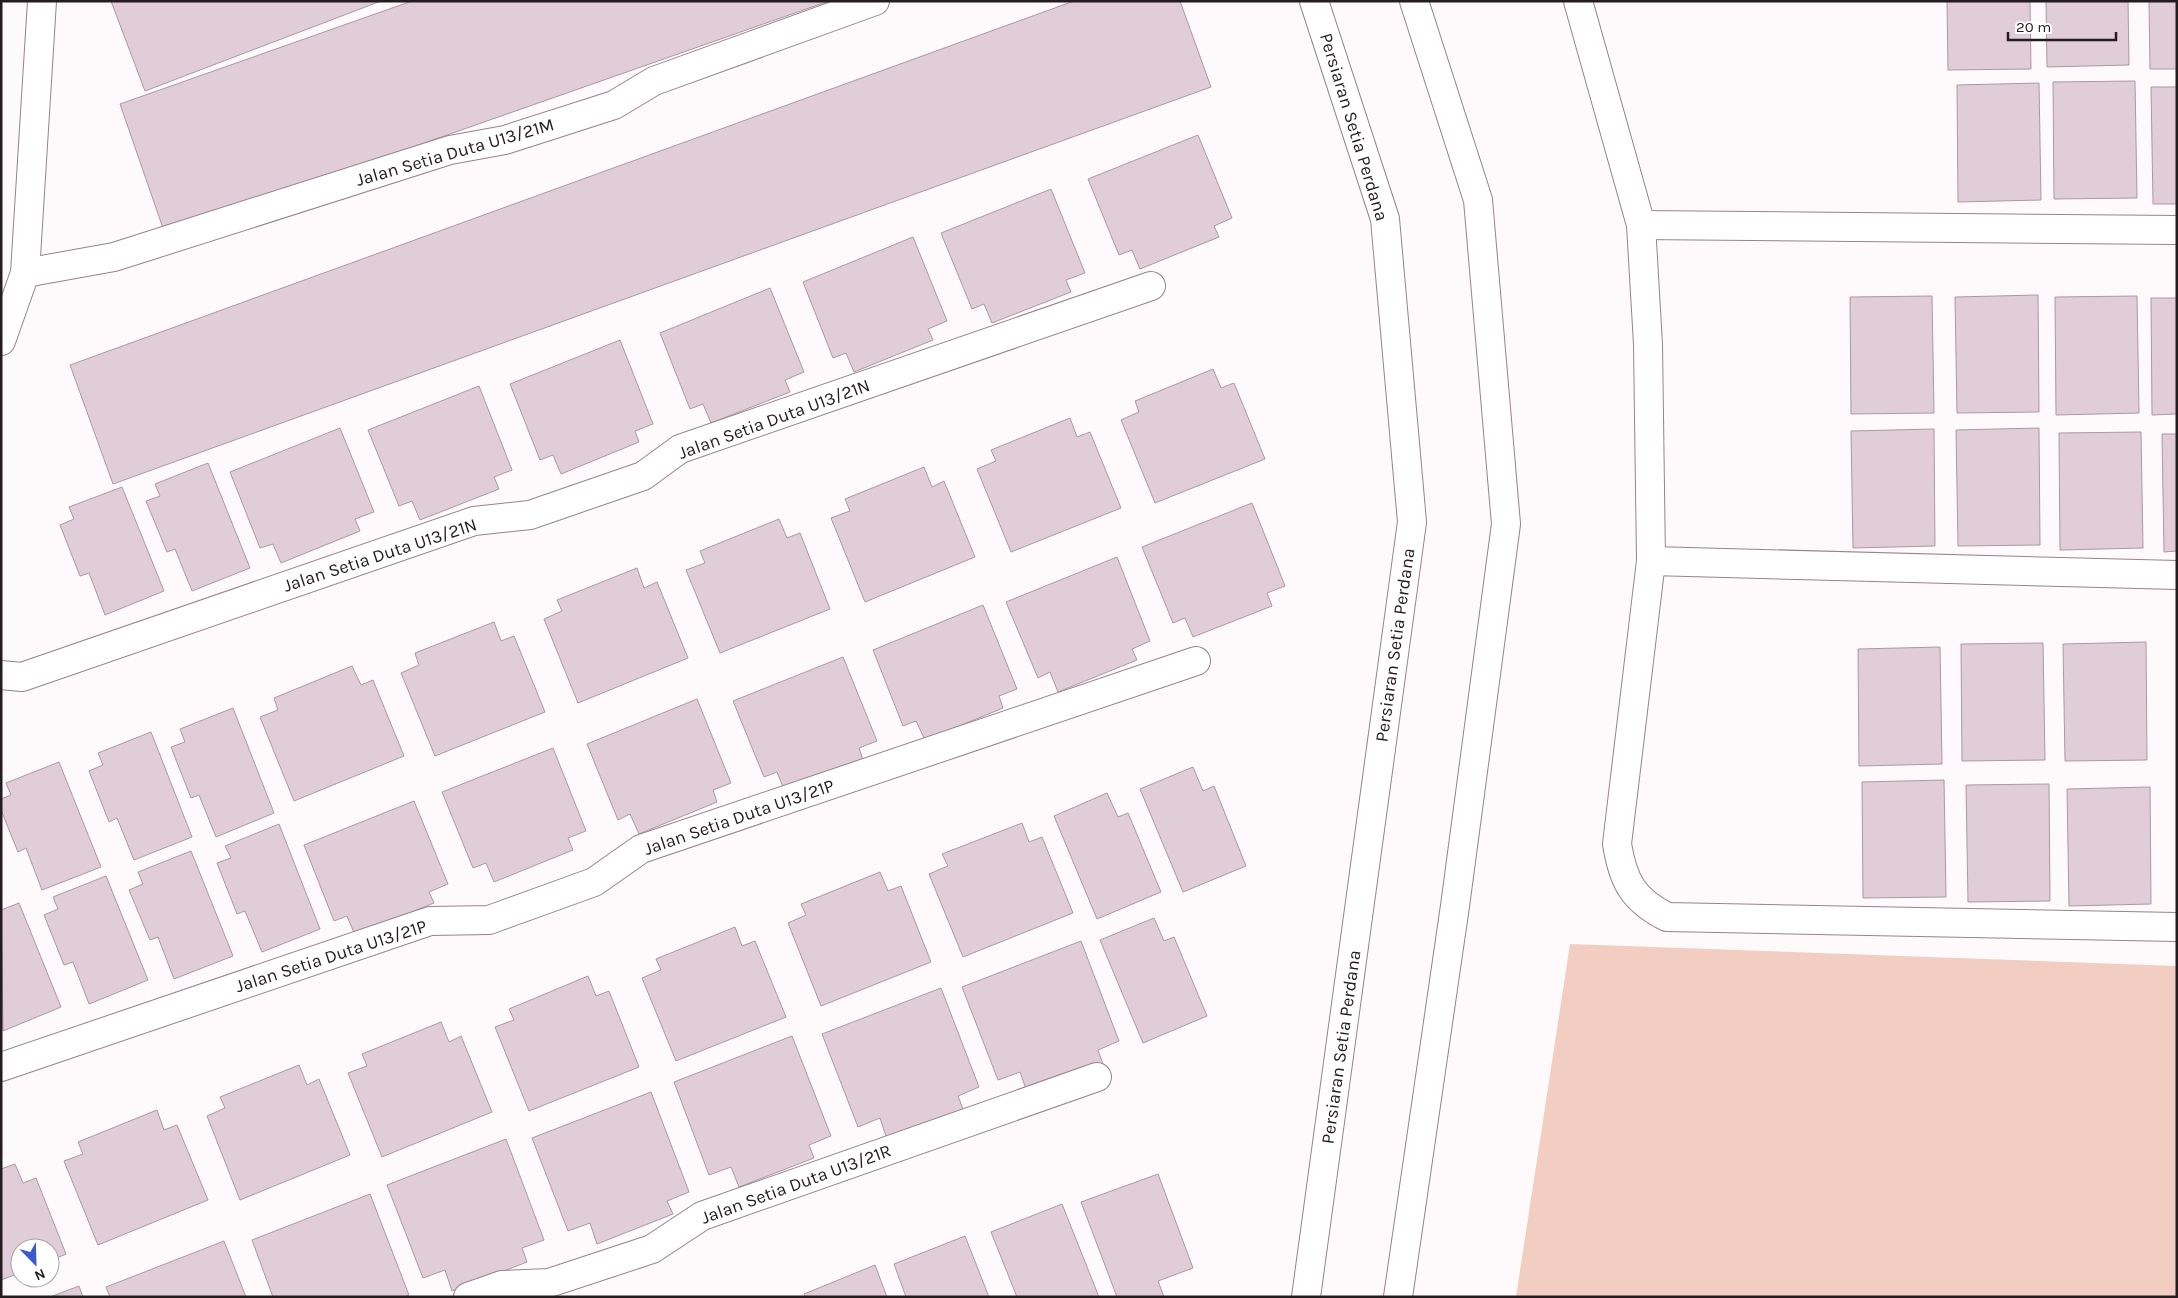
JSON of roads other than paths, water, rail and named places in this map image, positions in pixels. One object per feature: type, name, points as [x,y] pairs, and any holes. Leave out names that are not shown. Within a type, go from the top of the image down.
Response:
[{"type":"street","points":[[1,341],[25,273],[42,1]]},
{"type":"street","name":"Jalan Setia Duta U13/21M","points":[[25,273],[114,257],[450,150],[505,140],[614,105],[654,81],[875,1]]},
{"type":"street","name":"Persiaran Setia Perdana","points":[[1306,1297],[1412,522],[1386,219],[1314,1]]},
{"type":"street","points":[[1398,1297],[1456,896],[1506,524],[1478,200],[1414,1]]},
{"type":"street","points":[[1578,1],[1642,225],[1648,344],[1651,562],[1618,844],[1621,867],[1630,888],[1647,907],[1667,917],[2177,927]]},
{"type":"street","points":[[1642,225],[2177,230]]},
{"type":"street","name":"Jalan Setia Duta U13/21N","points":[[1,675],[22,677],[474,521],[530,515],[643,476],[680,449],[1151,286]]},
{"type":"street","points":[[1651,562],[2177,575]]},
{"type":"street","name":"Jalan Setia Duta U13/21P","points":[[1,1067],[430,921],[489,920],[594,882],[641,849],[1196,661]]},
{"type":"street","name":"Jalan Setia Duta U13/21R","points":[[468,1297],[502,1285],[549,1283],[652,1249],[702,1216],[1098,1077]]}]
